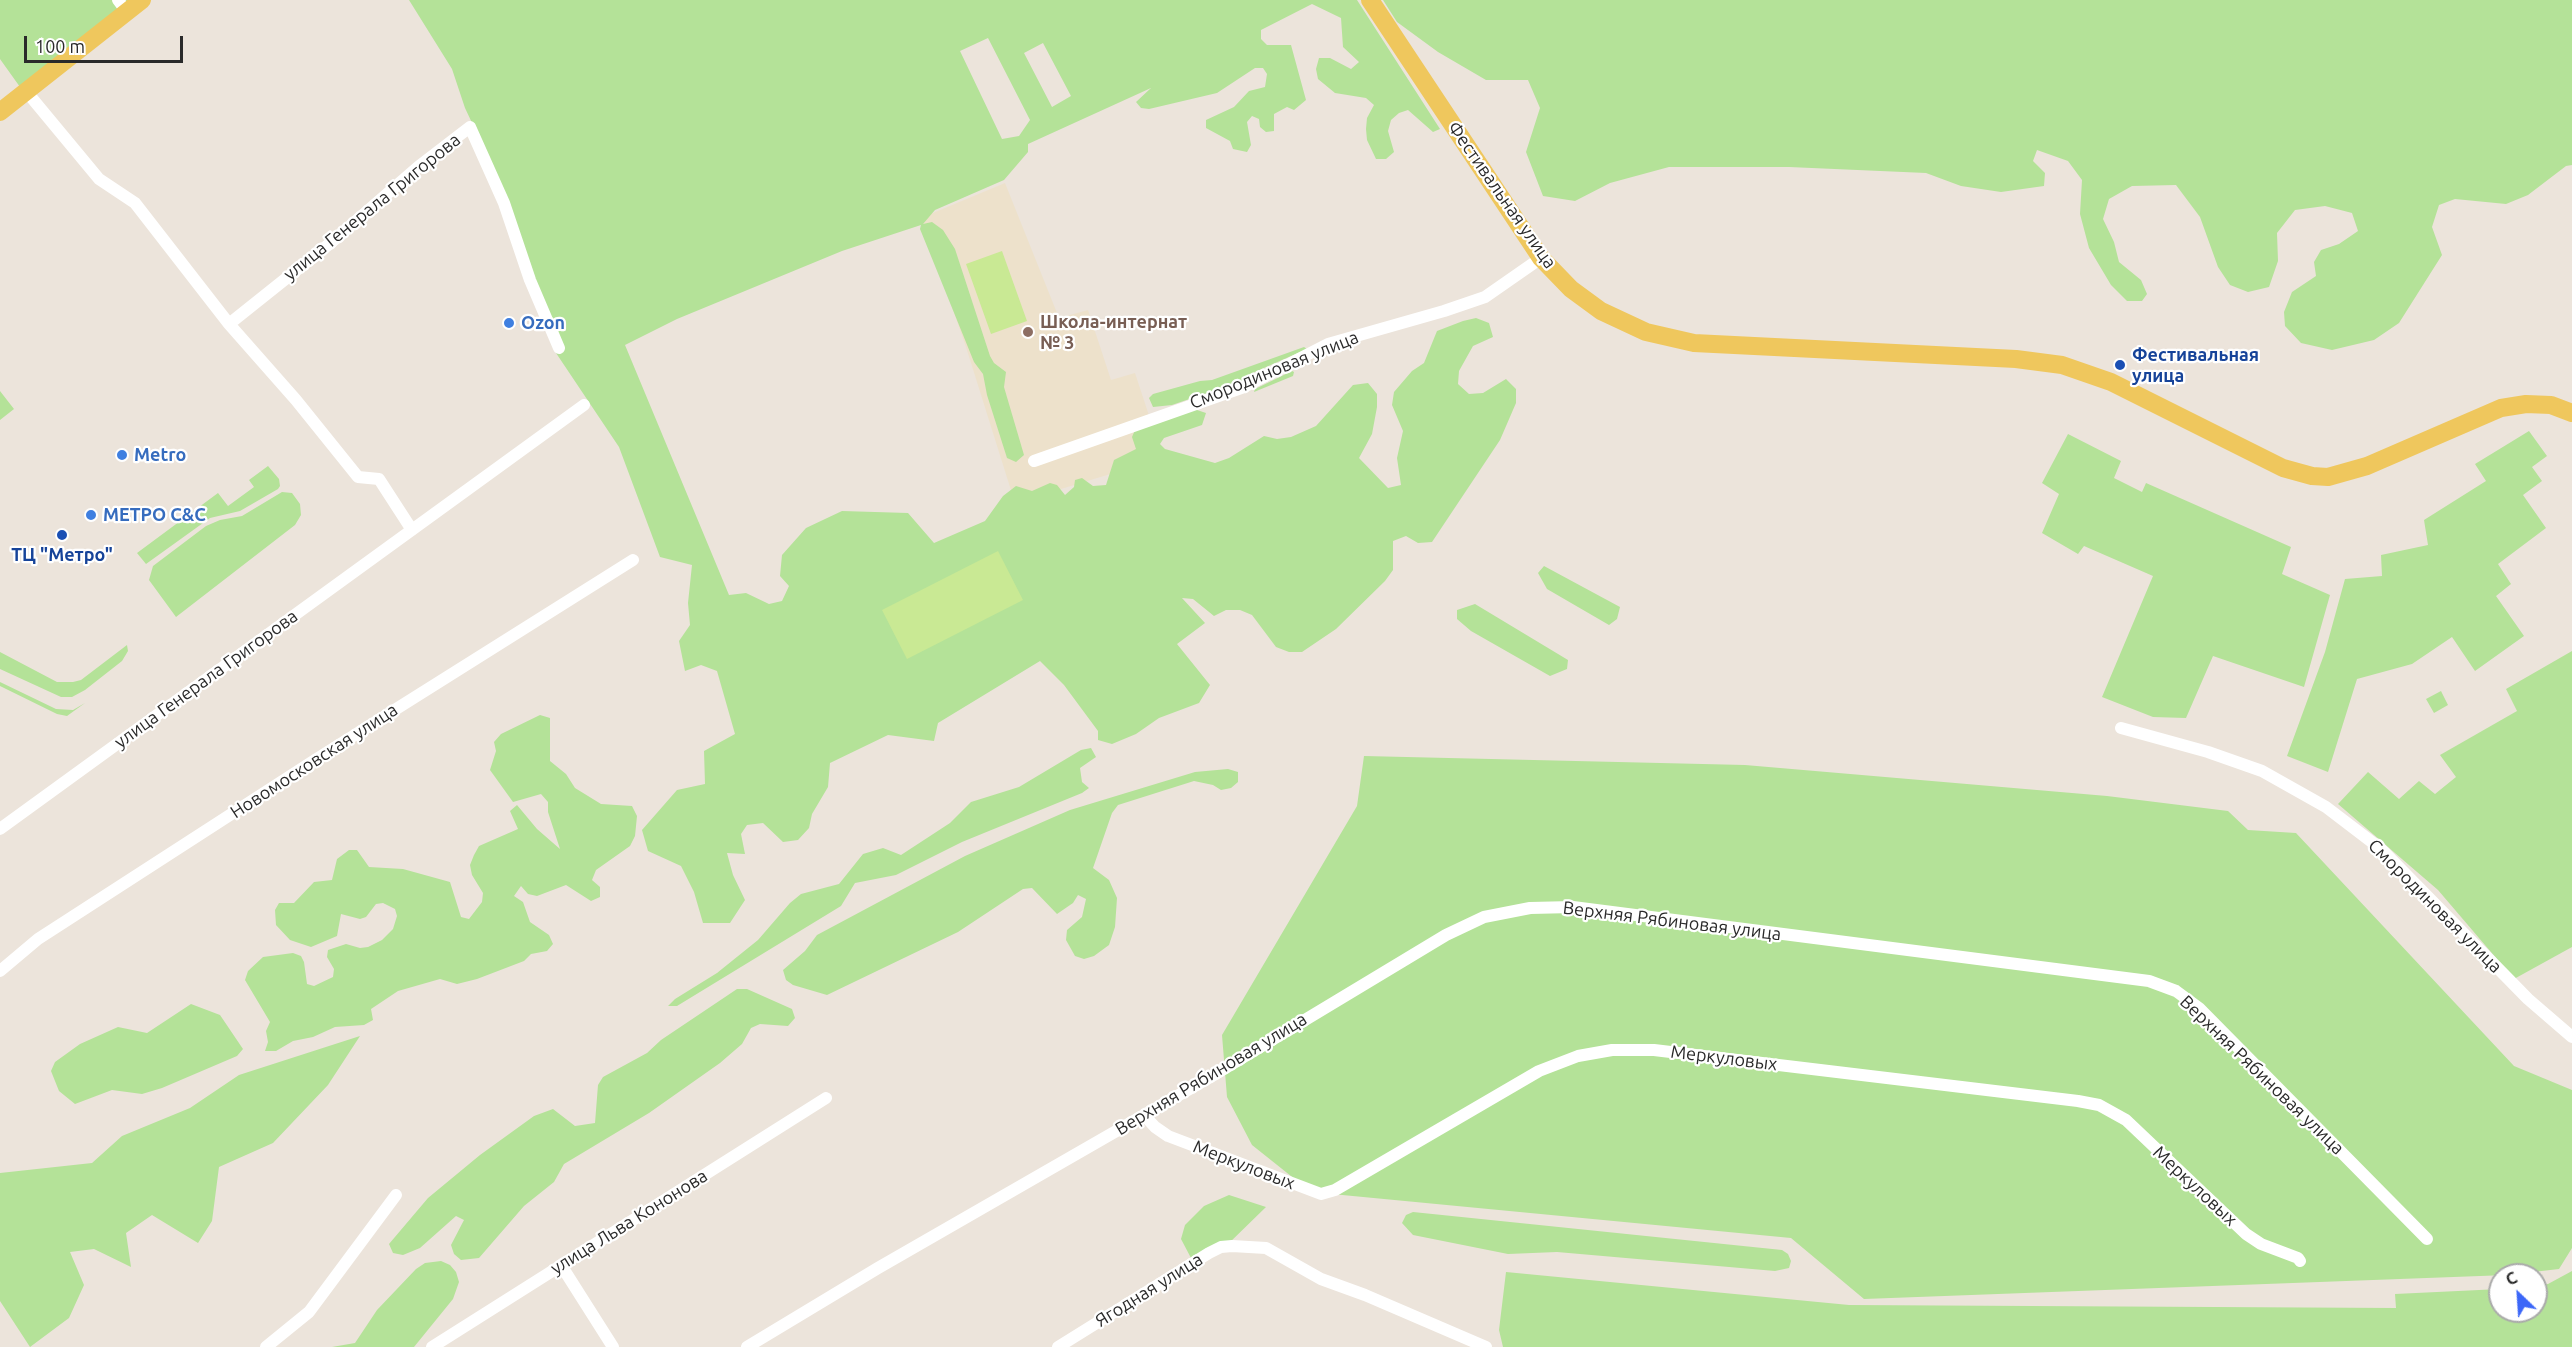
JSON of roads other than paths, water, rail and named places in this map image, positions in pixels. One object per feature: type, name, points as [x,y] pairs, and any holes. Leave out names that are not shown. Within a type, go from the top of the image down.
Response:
[{"type":"main road","points":[[0,112],[122,6],[142,0]]},
{"type":"main road","name":"Фестивальная улица","points":[[1370,0],[1541,258],[1571,289],[1601,311],[1646,332],[1694,343],[2016,359],[2062,365],[2111,382],[2283,468],[2312,476],[2328,477],[2367,466],[2500,408],[2526,404],[2551,405],[2572,413]]},
{"type":"street","points":[[26,91],[99,179],[135,203],[229,324],[296,400],[358,477],[379,479],[412,530]]},
{"type":"street","name":"улица Генерала Григорова","points":[[229,324],[333,241],[418,167],[470,127],[504,203],[530,280],[559,348]]},
{"type":"street","name":"Смородиновая улица","points":[[1034,461],[1244,387],[1328,345],[1485,297],[1541,258]]},
{"type":"street","name":"улица Генерала Григорова","points":[[0,829],[196,684],[584,405]]},
{"type":"street","name":"Новомосковская улица","points":[[1,969],[48,933],[315,760],[633,560]]},
{"type":"street","name":"Смородиновая улица","points":[[2121,728],[2208,752],[2262,771],[2326,807],[2381,849],[2528,999],[2572,1037]]},
{"type":"street","name":"Верхняя Рябиновая улица","points":[[747,1347],[1446,936],[1484,918],[1530,908],[1573,907],[2149,981],[2176,991],[2199,1008],[2427,1239]]},
{"type":"street","name":"Меркуловых","points":[[1144,1115],[1168,1136],[1321,1194],[1335,1190],[1539,1071],[1578,1056],[1612,1050],[1654,1050],[2078,1101],[2108,1109],[2126,1120],[2246,1234],[2269,1247],[2298,1257],[2300,1261]]},
{"type":"street","name":"улица Льва Кононова","points":[[432,1347],[826,1098]]},
{"type":"street","points":[[266,1347],[309,1312],[396,1195]]},
{"type":"street","name":"Ягодная улица","points":[[1058,1347],[1209,1252],[1221,1247],[1266,1248],[1321,1279],[1486,1347]]},
{"type":"street","points":[[561,1265],[613,1347]]},
{"type":"place","name":"Ozon","points":[[509,323]]},
{"type":"place","name":"Школа-интернат № 3","points":[[1028,332]]},
{"type":"place","name":"Фестивальная улица","points":[[2120,365]]},
{"type":"place","name":"Metro","points":[[122,455]]},
{"type":"place","name":"МЕТРО С&С","points":[[91,515]]},
{"type":"place","name":"ТЦ \"Метро\"","points":[[62,535]]}]
